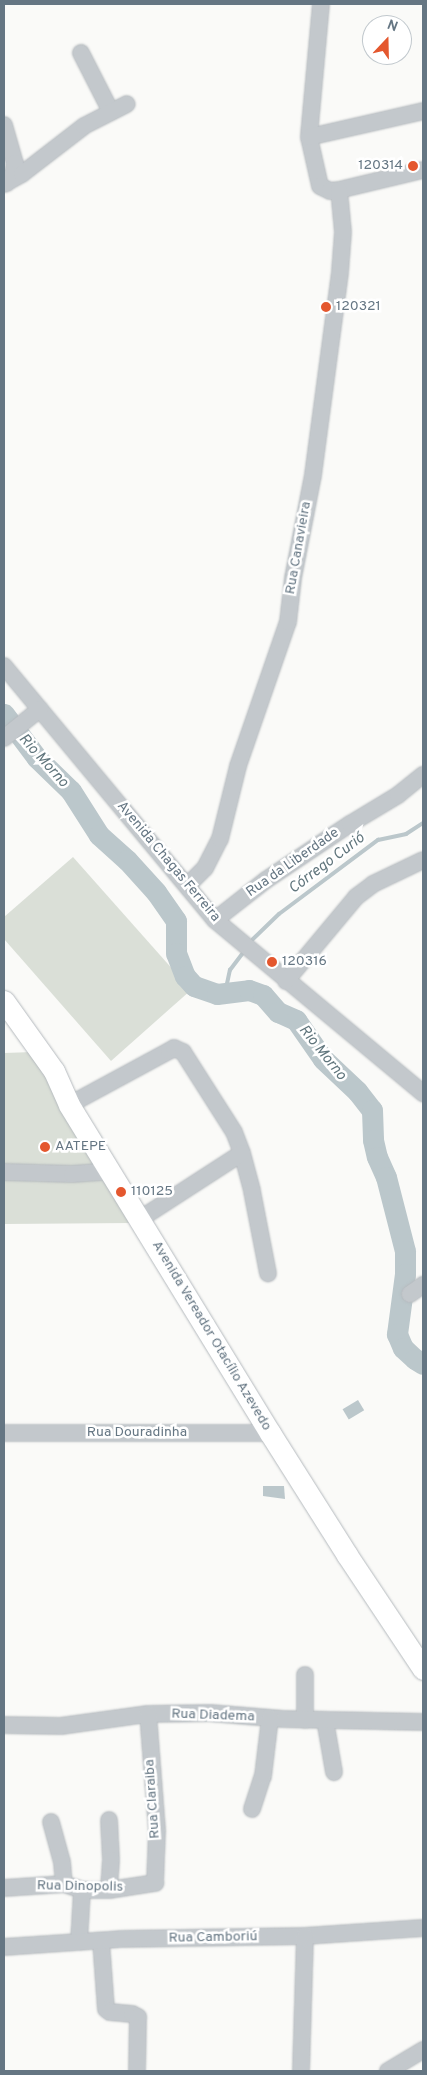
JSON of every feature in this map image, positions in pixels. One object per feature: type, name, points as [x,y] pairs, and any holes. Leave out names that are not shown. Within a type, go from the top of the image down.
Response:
[{"type":"main road","name":"Avenida Vereador Otacílio Azevedo","points":[[4,1001],[54,1071],[69,1105],[270,1433],[423,1669]]},
{"type":"street","points":[[321,4],[309,137],[320,186],[330,191],[339,190],[423,170]]},
{"type":"street","points":[[81,53],[111,112]]},
{"type":"street","points":[[5,184],[84,126],[127,104]]},
{"type":"street","points":[[309,137],[423,111]]},
{"type":"street","points":[[4,125],[15,163],[13,174],[5,184]]},
{"type":"street","name":"Rua Canavieira","points":[[188,886],[205,868],[220,839],[244,748],[288,622],[293,578],[313,475],[339,280],[343,232],[339,190]]},
{"type":"street","name":"Avenida Chagas Ferreira","points":[[4,666],[36,713],[188,886],[215,920],[423,1094]]},
{"type":"street","points":[[7,736],[36,713]]},
{"type":"street","name":"Rua da Liberdade","points":[[215,920],[266,880],[350,824],[398,795],[423,776]]},
{"type":"street","points":[[286,981],[356,897],[373,884],[423,860]]},
{"type":"street","points":[[69,1105],[174,1048],[183,1052],[234,1132],[242,1153],[252,1191],[268,1273]]},
{"type":"street","points":[[140,1219],[242,1153]]},
{"type":"street","points":[[4,1172],[72,1174],[111,1171]]},
{"type":"street","name":"Rua Douradinha","points":[[4,1432],[270,1433]]},
{"type":"street","points":[[305,1675],[305,1720]]},
{"type":"street","name":"Rua Diadema","points":[[4,1725],[60,1726],[148,1714],[210,1713],[305,1720],[423,1722]]},
{"type":"street","name":"Rua Claraiba","points":[[148,1714],[157,1830],[155,1882]]},
{"type":"street","points":[[252,1809],[263,1776],[270,1718]]},
{"type":"street","points":[[326,1720],[334,1772]]},
{"type":"street","points":[[109,1820],[111,1860],[109,1890]]},
{"type":"street","points":[[51,1822],[62,1862],[64,1884]]},
{"type":"street","name":"Rua Dinopolis","points":[[4,1888],[64,1884],[82,1890],[109,1890],[155,1882]]},
{"type":"street","points":[[79,1942],[82,1890]]},
{"type":"street","name":"Rua Camboriú","points":[[4,1948],[101,1940],[306,1936],[423,1928]]},
{"type":"street","points":[[301,2071],[306,1936]]},
{"type":"street","points":[[101,1940],[106,2009],[110,2012],[132,2014],[138,2017],[137,2071]]},
{"type":"street","points":[[388,2071],[423,2050]]},
{"type":"shaded area","points":[[73,857],[191,990],[111,1061],[4,939],[4,917]]},
{"type":"shaded area","name":"AATEPE","points":[[33,1052],[133,1223],[4,1224],[4,1053]]},
{"type":"shaded area","points":[[358,1400],[364,1410],[349,1420],[343,1409]]},
{"type":"shaded area","points":[[263,1486],[284,1486],[285,1499],[263,1496]]},
{"type":"waterway","name":"Rio Morno","points":[[4,714],[37,758],[71,791],[99,835],[127,860],[156,892],[176,921],[176,953],[185,976],[194,986],[217,994],[249,990],[263,995],[278,1012],[296,1020],[323,1059],[357,1091],[372,1110],[373,1140],[377,1157],[386,1177],[405,1251],[405,1274],[397,1334],[403,1348],[423,1364]]},
{"type":"waterway","name":"Córrego Curió","points":[[253,939],[279,914],[378,840],[406,834],[423,823]]},
{"type":"waterway","name":"Córrego Curió","points":[[225,993],[230,970],[243,953]]},
{"type":"place","name":"120314","points":[[413,166]]},
{"type":"place","name":"120321","points":[[326,307]]},
{"type":"place","name":"120316","points":[[272,962]]},
{"type":"place","name":"AATEPE","points":[[45,1147]]},
{"type":"place","name":"110125","points":[[121,1192]]}]
